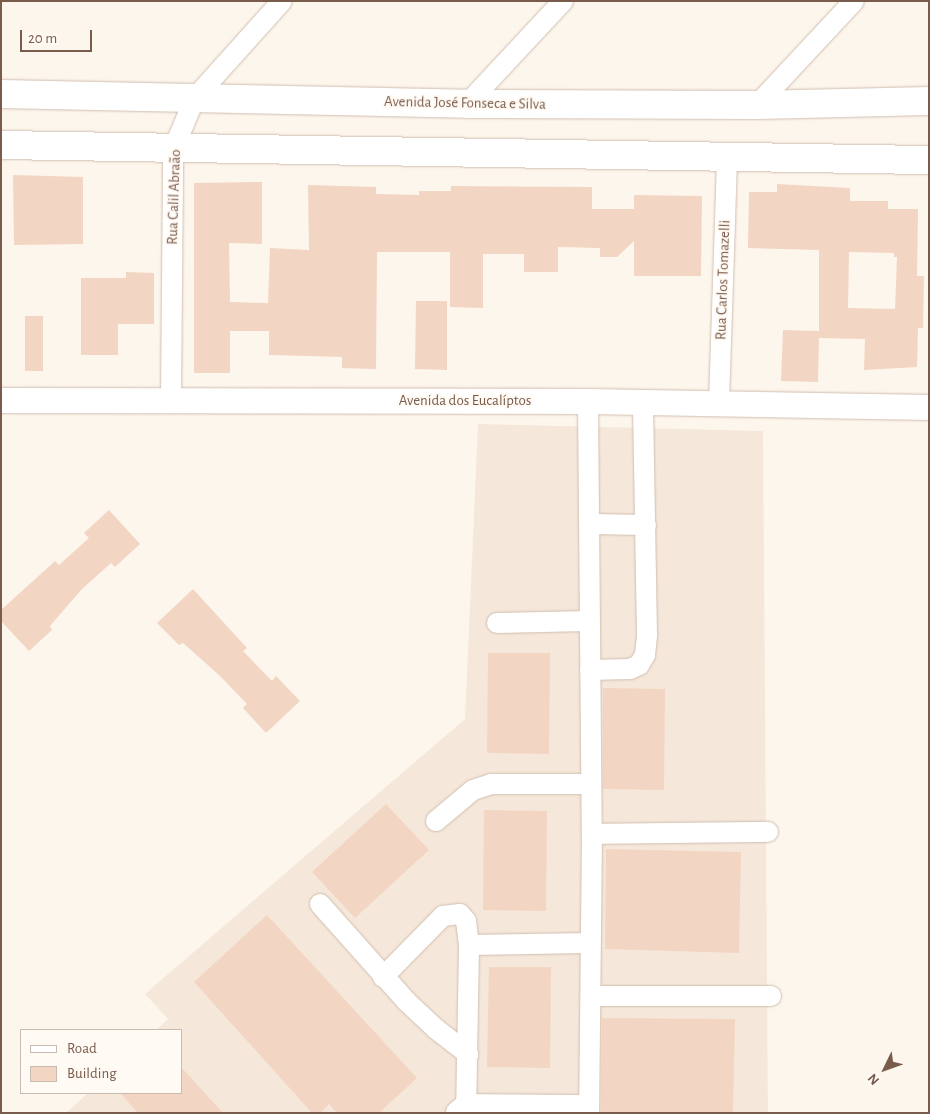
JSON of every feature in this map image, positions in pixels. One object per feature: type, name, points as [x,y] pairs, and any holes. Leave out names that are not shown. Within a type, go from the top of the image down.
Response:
[{"type":"main road","name":"Avenida José Fonseca e Silva","points":[[1,94],[467,104],[757,105],[929,101]]},
{"type":"main road","points":[[1,145],[173,150],[929,160]]},
{"type":"street","name":"Rua Calil Abraão","points":[[171,400],[173,150],[195,98],[282,1]]},
{"type":"street","points":[[467,104],[563,1]]},
{"type":"street","points":[[757,105],[854,1]]},
{"type":"street","name":"Rua Carlos Tomazelli","points":[[719,402],[728,157]]},
{"type":"street","name":"Avenida dos Eucalíptos","points":[[1,400],[588,401],[929,407]]},
{"type":"street","points":[[384,977],[443,916],[460,914],[468,929],[469,945],[468,1054],[463,1110],[589,1109],[592,996],[589,942],[592,834],[589,784],[590,670],[588,621],[592,524],[588,401]]},
{"type":"street","points":[[590,670],[630,669],[639,665],[645,656],[646,525],[643,403]]},
{"type":"street","points":[[592,524],[646,525]]},
{"type":"street","points":[[497,623],[588,621]]},
{"type":"street","points":[[436,822],[473,790],[491,784],[589,784]]},
{"type":"street","points":[[592,834],[768,832]]},
{"type":"street","points":[[320,904],[384,977],[436,1030],[468,1054]]},
{"type":"street","points":[[469,945],[589,942]]},
{"type":"street","points":[[592,996],[772,996]]},
{"type":"shaded area","points":[[478,424],[763,431],[768,1113],[66,1113],[87,1094],[182,1094],[182,1029],[157,1029],[168,1019],[145,994],[465,719]]},
{"type":"building","points":[[13,175],[83,177],[83,244],[14,245]]},
{"type":"building","points":[[262,182],[262,244],[229,243],[230,302],[268,303],[270,248],[309,250],[308,185],[376,187],[376,194],[419,195],[419,191],[451,191],[451,186],[592,187],[592,209],[634,209],[634,195],[702,196],[701,276],[634,276],[634,241],[617,257],[600,257],[600,248],[558,247],[558,272],[524,272],[524,254],[483,254],[483,308],[450,307],[450,252],[377,252],[376,369],[342,368],[342,357],[269,355],[269,331],[230,331],[230,373],[194,373],[194,183]]},
{"type":"building","points":[[777,184],[850,188],[850,201],[888,201],[888,209],[918,209],[917,276],[924,276],[923,328],[918,328],[917,367],[864,370],[865,339],[819,338],[818,382],[781,381],[783,330],[819,331],[819,250],[748,248],[749,192],[777,192]],"holes":[[[849,252],[894,253],[894,257],[897,257],[895,309],[848,308]]]},
{"type":"building","points":[[126,272],[154,273],[154,324],[118,324],[118,355],[81,355],[81,278],[126,278]]},
{"type":"building","points":[[416,301],[447,301],[447,370],[415,369]]},
{"type":"building","points":[[25,316],[43,316],[43,371],[25,371]]},
{"type":"building","points":[[109,510],[140,544],[115,567],[111,563],[81,590],[50,626],[52,630],[29,651],[1,621],[1,610],[55,561],[59,565],[89,538],[84,533]]},
{"type":"building","points":[[193,589],[247,648],[243,651],[272,681],[276,676],[300,701],[266,733],[243,708],[247,704],[219,675],[183,643],[179,645],[157,623]]},
{"type":"building","points":[[488,653],[550,653],[549,754],[487,753]]},
{"type":"building","points":[[603,688],[665,689],[664,790],[603,789]]},
{"type":"building","points":[[386,804],[429,850],[355,918],[312,872]]},
{"type":"building","points":[[484,810],[547,811],[546,911],[483,910]]},
{"type":"building","points":[[606,849],[741,852],[739,953],[605,949]]},
{"type":"building","points":[[267,915],[417,1078],[379,1113],[337,1113],[329,1104],[320,1113],[312,1113],[194,982]]},
{"type":"building","points":[[489,967],[551,967],[550,1068],[487,1067]]},
{"type":"building","points":[[602,1018],[735,1019],[733,1113],[601,1113]]},
{"type":"building","points":[[182,1068],[223,1113],[138,1113],[121,1094],[182,1094]]}]
